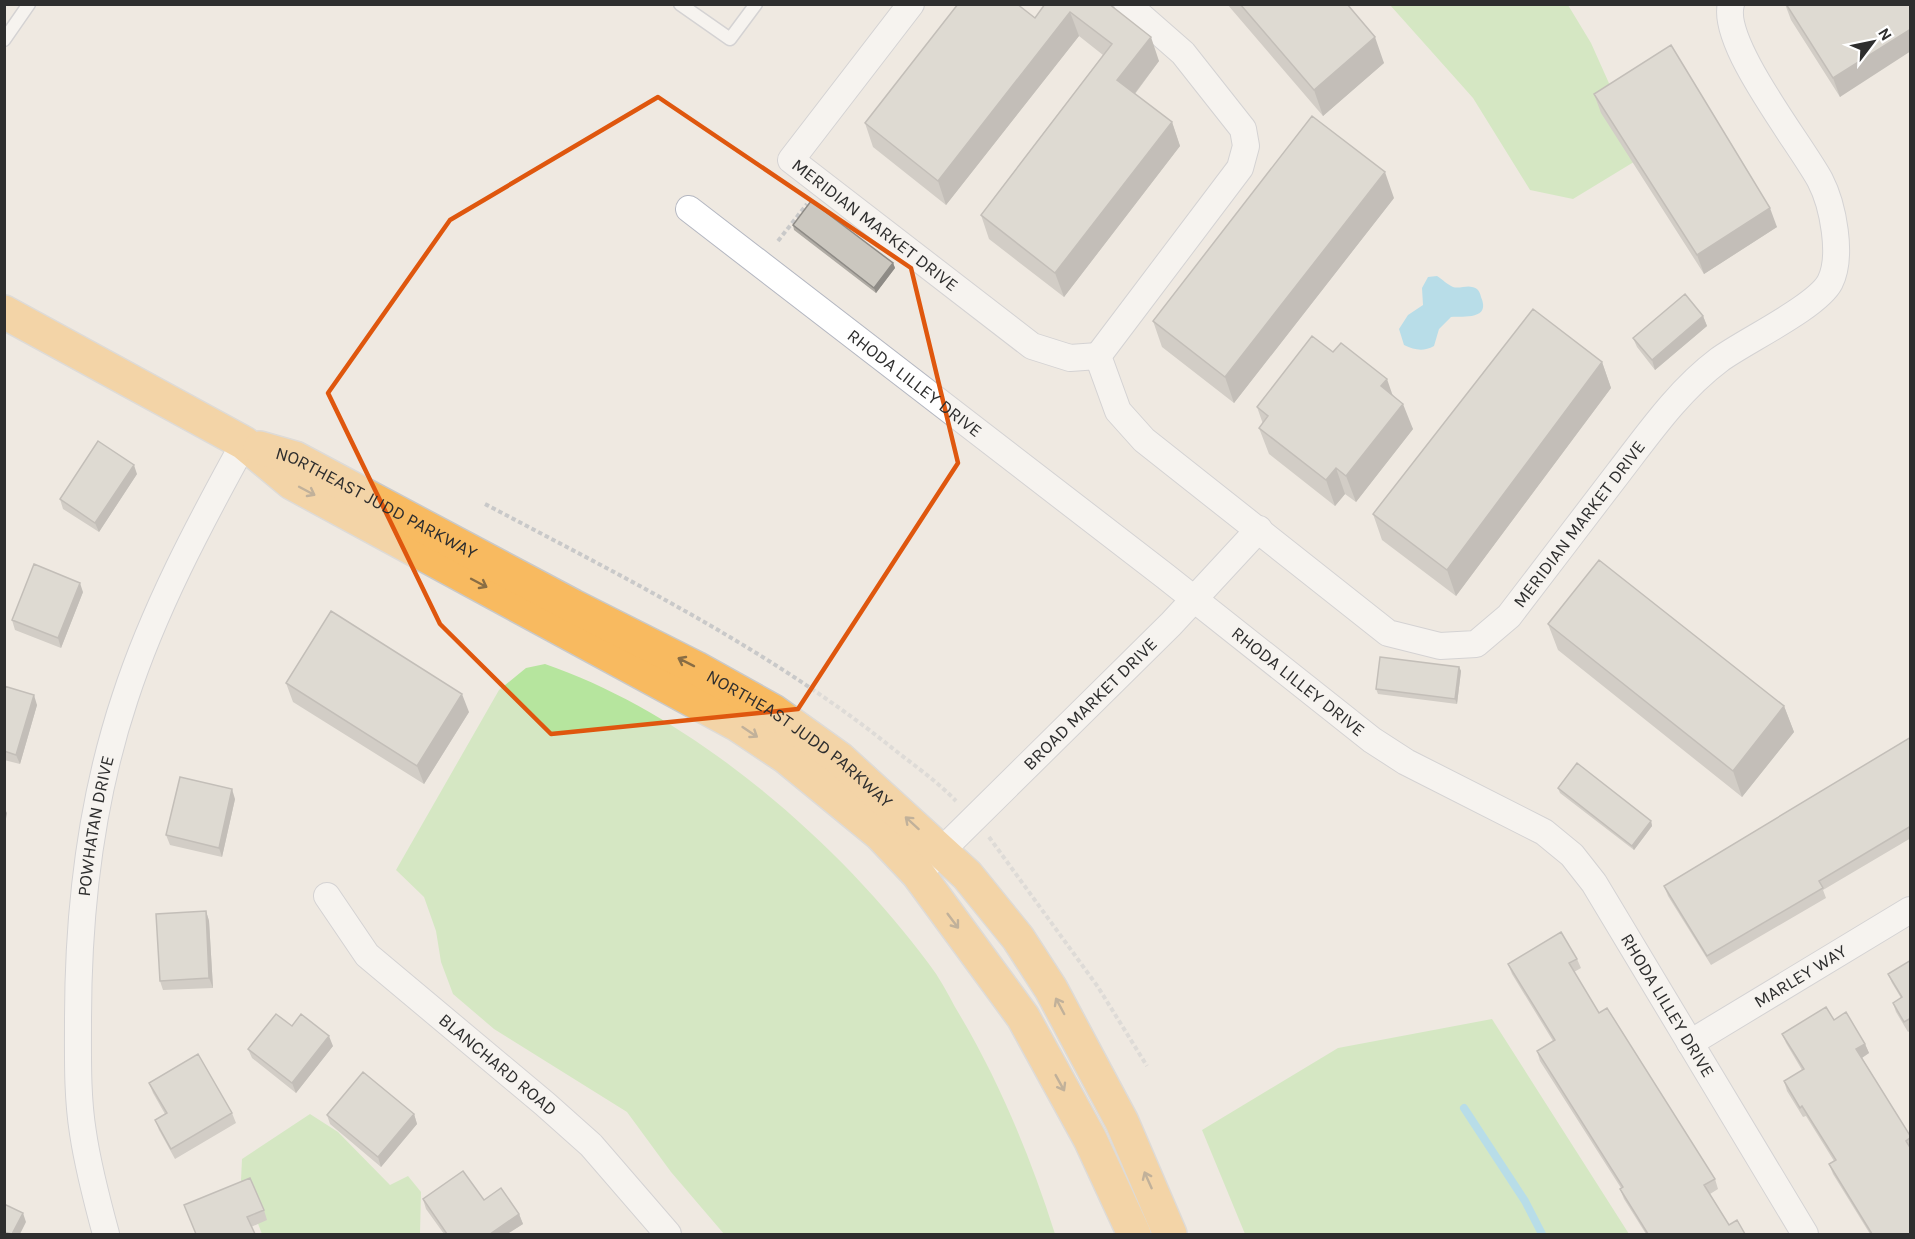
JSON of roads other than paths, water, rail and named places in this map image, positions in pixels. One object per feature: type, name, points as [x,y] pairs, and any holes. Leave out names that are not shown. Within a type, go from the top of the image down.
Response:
[{"type":"highway","name":"NORTHEAST JUDD PARKWAY","points":[[4,312],[244,443],[292,483],[738,725],[837,796],[880,834],[918,874],[1023,1017],[1090,1139],[1134,1234]]},
{"type":"highway","name":"NORTHEAST JUDD PARKWAY","points":[[244,443],[295,458],[573,606],[696,668],[773,711],[840,759],[967,875],[1018,938],[1051,989],[1122,1122],[1170,1234]]},
{"type":"street","name":"MERIDIAN MARKET DRIVE","points":[[911,4],[791,159],[1032,346],[1070,358],[1098,356],[1118,411],[1144,440],[1388,633],[1440,646],[1476,644],[1509,616],[1679,397],[1719,361],[1780,323],[1830,282],[1834,264],[1835,227],[1821,182],[1743,57],[1733,30],[1731,4]]},
{"type":"street","points":[[1098,356],[1240,168],[1246,146],[1243,129],[1183,53],[1127,4]]},
{"type":"street","name":"RHODA LILLEY DRIVE","points":[[688,209],[1372,740],[1406,762],[1544,831],[1572,855],[1594,883],[1805,1234]]},
{"type":"street","name":"POWHATAN DRIVE","points":[[106,1234],[82,1132],[78,1075],[78,958],[89,842],[110,745],[129,685],[177,572],[244,443]]},
{"type":"street","name":"BROAD MARKET DRIVE","points":[[918,874],[1171,624],[1259,530]]},
{"type":"street","name":"BLANCHARD ROAD","points":[[327,896],[366,955],[583,1138],[668,1234]]},
{"type":"street","name":"MARLEY WAY","points":[[1690,1043],[1911,910]]},
{"type":"lane","points":[[4,40],[29,4]]},
{"type":"lane","points":[[680,4],[730,39],[756,4]]},
{"type":"water","points":[[1437,276],[1453,287],[1477,289],[1483,304],[1482,310],[1475,315],[1451,317],[1439,329],[1434,346],[1430,348],[1419,350],[1404,345],[1399,329],[1408,315],[1423,305],[1422,288],[1428,277]]},
{"type":"waterway","points":[[1464,1108],[1525,1201],[1542,1234]]}]
